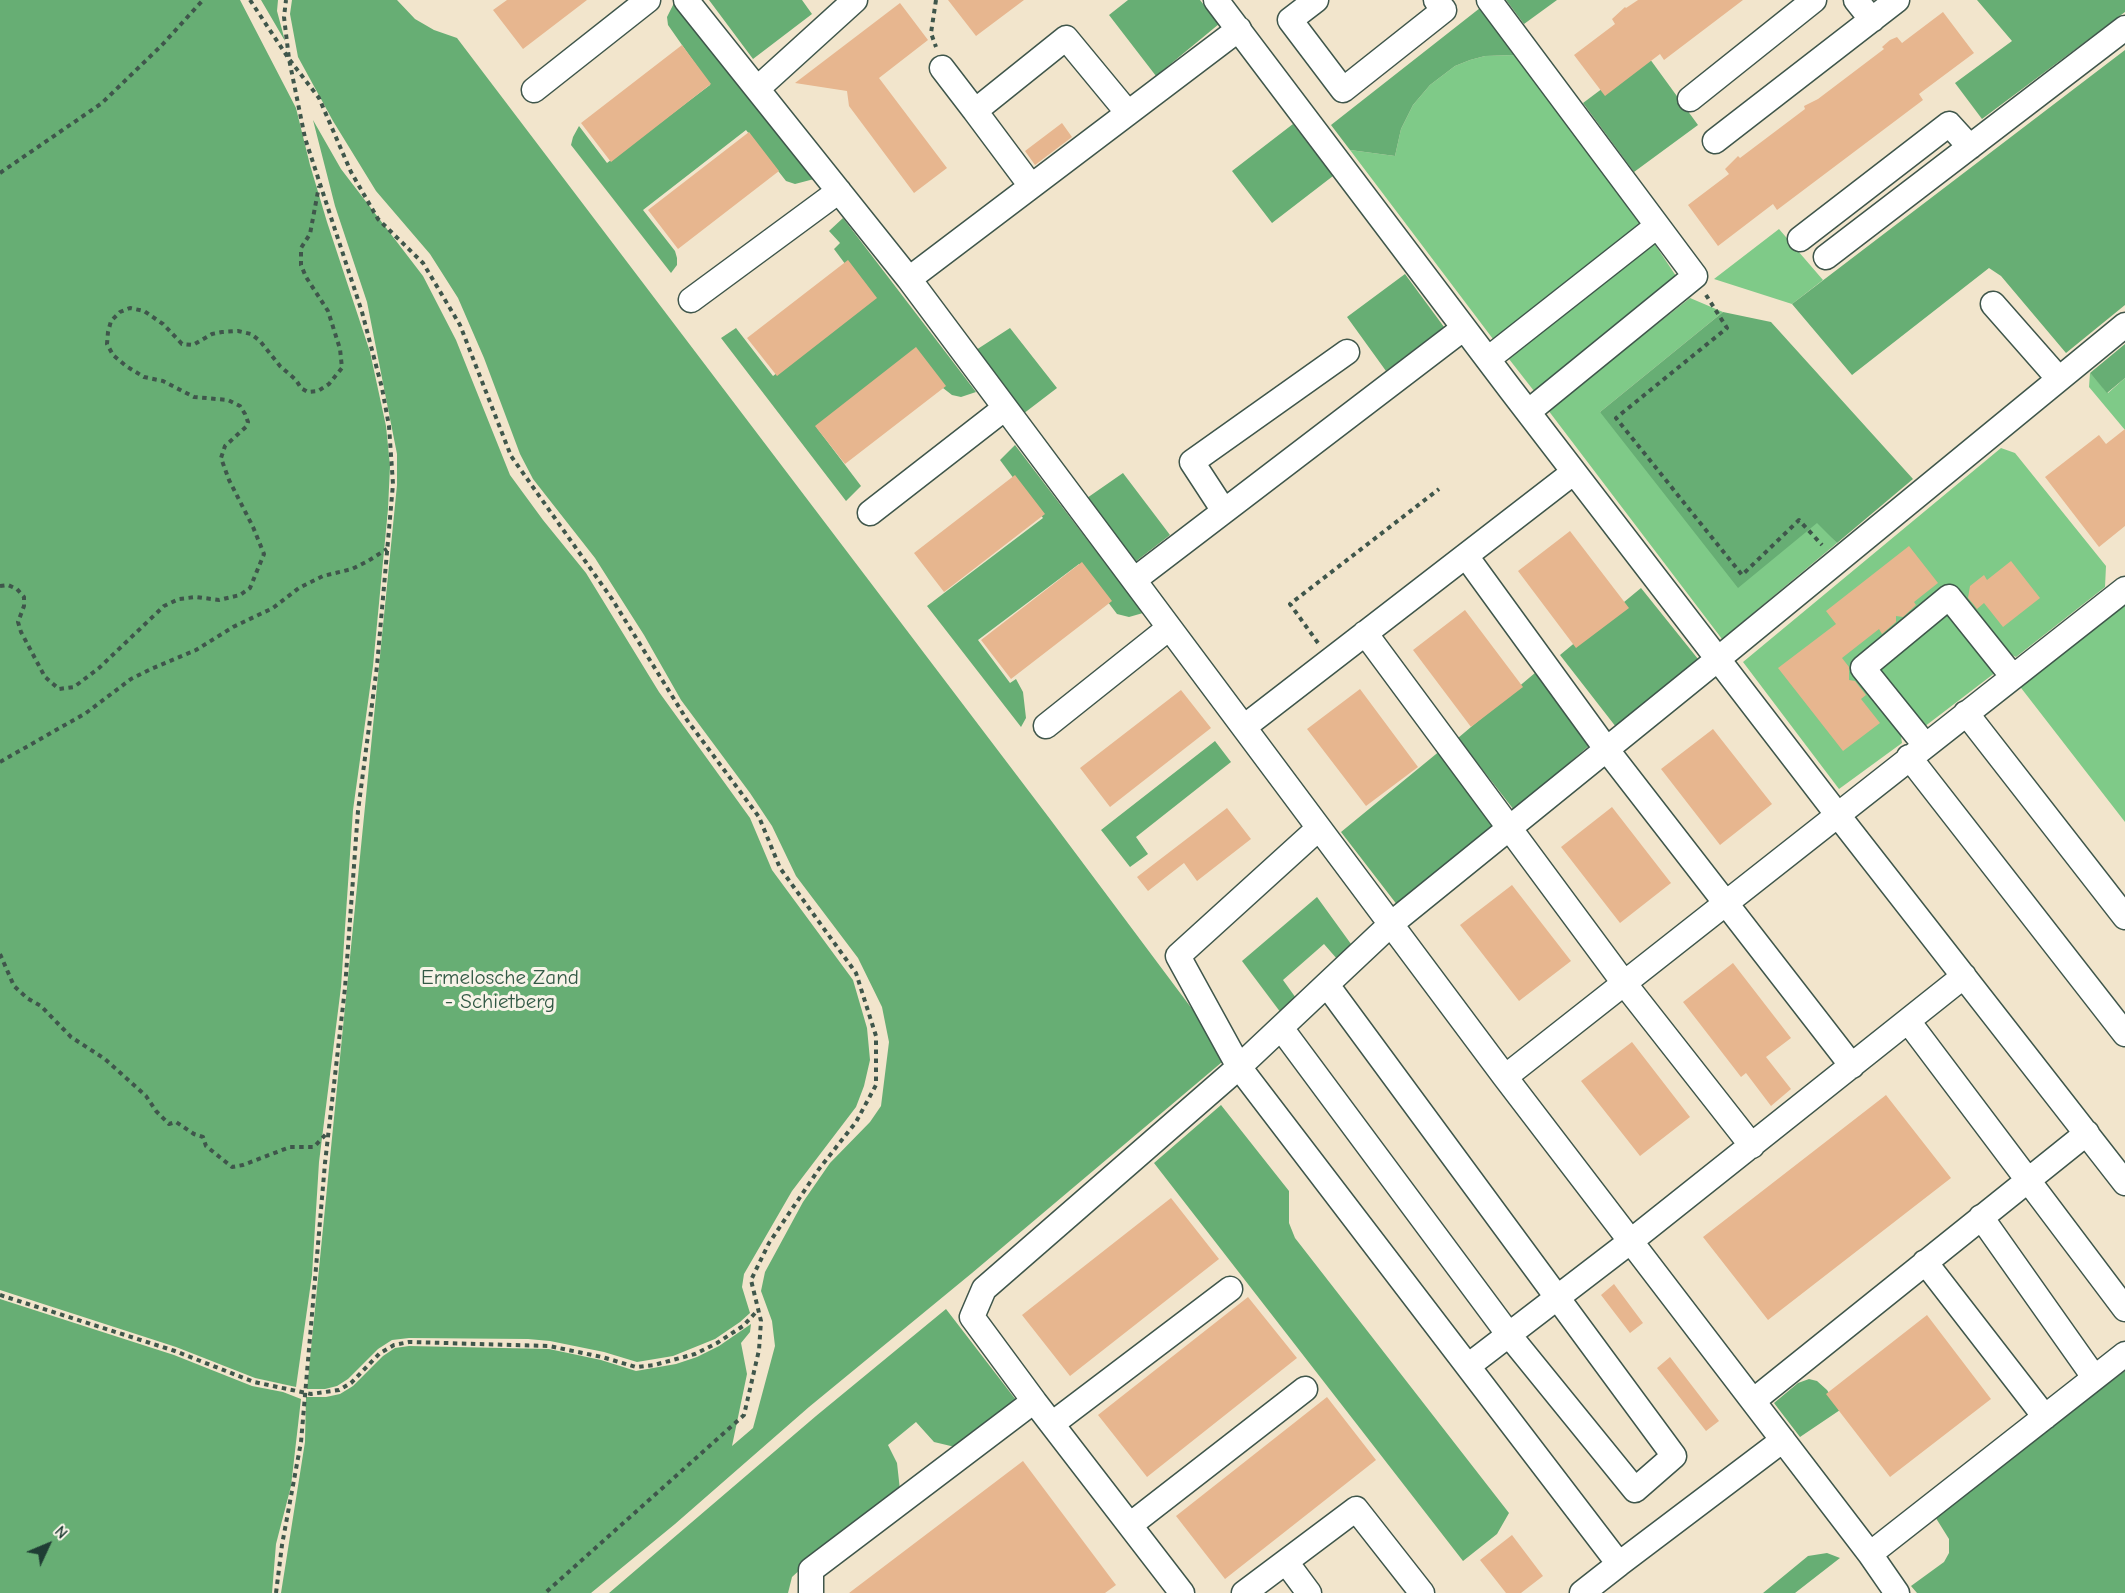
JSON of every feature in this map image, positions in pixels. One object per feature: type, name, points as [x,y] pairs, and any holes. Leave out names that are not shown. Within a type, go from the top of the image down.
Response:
[{"type":"lane","points":[[534,90],[648,0]]},
{"type":"lane","points":[[686,0],[909,279],[1506,1077],[1870,1554],[1897,1593]]},
{"type":"lane","points":[[757,89],[855,0]]},
{"type":"lane","points":[[1216,0],[1718,660],[2125,1183]]},
{"type":"lane","points":[[1316,0],[1290,20],[1343,90],[1444,10],[1436,0]]},
{"type":"lane","points":[[1489,0],[1695,276],[1528,412]]},
{"type":"lane","points":[[1690,99],[1814,0]]},
{"type":"lane","points":[[1856,0],[1872,20]]},
{"type":"lane","points":[[1715,141],[1897,0]]},
{"type":"lane","points":[[1827,257],[2125,28]]},
{"type":"lane","points":[[909,279],[1239,29]]},
{"type":"lane","points":[[975,111],[1066,38],[1128,113]]},
{"type":"lane","points":[[942,68],[1031,186]]},
{"type":"lane","points":[[1800,239],[1949,124],[1970,147]]},
{"type":"lane","points":[[691,300],[839,191]]},
{"type":"lane","points":[[1488,359],[1657,226]]},
{"type":"lane","points":[[1993,304],[2060,379]]},
{"type":"lane","points":[[1182,1593],[972,1317],[984,1289],[1239,1067],[1391,924],[1718,660],[2125,325]]},
{"type":"lane","points":[[1134,580],[1464,328]]},
{"type":"lane","points":[[1224,511],[1192,462],[1347,352]]},
{"type":"lane","points":[[870,513],[1005,408]]},
{"type":"lane","points":[[1244,727],[1574,472]]},
{"type":"lane","points":[[1466,556],[1607,750],[1852,1066]]},
{"type":"lane","points":[[1506,1077],[2125,589]]},
{"type":"lane","points":[[2013,677],[1949,597],[1863,668],[1917,751],[2125,1034]]},
{"type":"lane","points":[[1046,726],[1169,628]]},
{"type":"lane","points":[[1365,633],[1624,983],[1752,1146]]},
{"type":"lane","points":[[1966,713],[2125,917]]},
{"type":"lane","points":[[1319,828],[1178,956],[1239,1067],[1619,1564]]},
{"type":"lane","points":[[1468,1366],[1752,1146],[1964,976]]},
{"type":"lane","points":[[1281,1028],[1509,1335],[1635,1490],[1674,1456],[1327,985]]},
{"type":"lane","points":[[1908,1021],[2125,1309]]},
{"type":"lane","points":[[1753,1401],[2087,1133]]},
{"type":"lane","points":[[1981,1217],[2094,1377]]},
{"type":"lane","points":[[1925,1262],[2045,1417]]},
{"type":"lane","points":[[1052,1425],[1230,1289]]},
{"type":"lane","points":[[1870,1554],[2125,1354]]},
{"type":"lane","points":[[1130,1525],[1305,1389]]},
{"type":"lane","points":[[811,1593],[811,1570],[1034,1401]]},
{"type":"lane","points":[[1597,1588],[1619,1564],[1783,1440]]},
{"type":"lane","points":[[1244,1593],[1356,1509],[1422,1593]]},
{"type":"lane","points":[[1286,1562],[1309,1593]]},
{"type":"path","points":[[0,173],[102,103],[162,45],[202,0]]},
{"type":"path","points":[[250,0],[319,98],[351,172],[378,219],[423,263],[460,325],[511,456],[612,599],[687,720],[759,817],[780,868],[856,973],[876,1036],[876,1084],[856,1122],[819,1169],[770,1243],[751,1280],[761,1322],[759,1350],[744,1415],[545,1593]]},
{"type":"path","points":[[276,1593],[282,1545],[301,1442],[329,1127],[345,988],[358,811],[376,666],[393,484],[389,426],[382,388],[362,312],[305,138],[284,17],[286,0]]},
{"type":"path","points":[[936,0],[931,33],[942,68]]},
{"type":"path","points":[[0,586],[8,585],[17,589],[24,597],[24,606],[18,622],[21,632],[45,677],[59,689],[74,687],[99,668],[164,606],[179,599],[196,597],[219,600],[240,595],[250,588],[264,554],[221,458],[225,446],[247,426],[245,414],[240,406],[228,400],[194,397],[164,381],[144,377],[113,355],[107,344],[108,332],[115,316],[130,308],[144,311],[163,324],[182,344],[194,345],[212,334],[222,332],[238,331],[251,334],[260,341],[301,388],[308,392],[318,392],[329,384],[342,368],[340,349],[328,310],[306,277],[301,265],[301,248],[310,234],[320,183]]},
{"type":"path","points":[[1695,276],[1727,328],[1616,418],[1742,575],[1799,520],[1838,561]]},
{"type":"path","points":[[1331,660],[1290,604],[1439,489]]},
{"type":"path","points":[[0,762],[86,713],[131,679],[196,650],[233,627],[273,608],[299,588],[322,576],[352,569],[387,549]]},
{"type":"path","points":[[0,954],[14,986],[27,998],[41,1006],[70,1037],[105,1059],[146,1096],[169,1124],[176,1122],[202,1137],[206,1146],[232,1167],[290,1147],[314,1147],[327,1134],[329,1127]]},
{"type":"path","points":[[0,1295],[175,1351],[254,1382],[305,1393],[326,1393],[339,1390],[351,1383],[380,1353],[394,1345],[409,1342],[549,1346],[636,1367],[654,1365],[685,1357],[717,1343],[743,1326],[758,1310]]},
{"type":"green space","points":[[0,0],[240,0],[296,108],[327,222],[370,352],[386,426],[390,466],[388,509],[373,666],[353,810],[341,987],[319,1162],[312,1275],[296,1387],[255,1378],[176,1347],[0,1290]]},
{"type":"green space","points":[[261,0],[278,0],[277,11],[285,41]]},
{"type":"green space","points":[[292,0],[397,0],[415,19],[434,30],[457,38],[1228,1057],[809,1407],[675,1524],[591,1593],[281,1593],[305,1442],[306,1397],[340,1394],[353,1386],[383,1356],[395,1348],[409,1346],[549,1349],[601,1360],[636,1371],[676,1364],[697,1357],[719,1346],[751,1324],[750,1332],[741,1343],[747,1374],[732,1446],[753,1428],[775,1346],[772,1321],[761,1291],[765,1272],[803,1202],[830,1163],[870,1122],[881,1106],[889,1042],[882,1007],[858,958],[796,876],[772,826],[681,700],[644,635],[595,558],[533,479],[520,454],[484,358],[458,298],[430,254],[376,191],[333,121],[298,57],[290,14]]},
{"type":"green space","points":[[709,0],[802,0],[812,14],[753,59]]},
{"type":"green space","points":[[1128,0],[1200,0],[1219,24],[1156,76],[1109,15]]},
{"type":"green space","points":[[1506,0],[1557,0],[1524,24]]},
{"type":"green space","points":[[1977,0],[2125,0],[2125,12],[1982,119],[1955,83],[2012,41]]},
{"type":"green space","points":[[674,3],[814,179],[795,184],[786,181],[746,130],[643,210],[675,251],[677,265],[671,273],[571,145],[579,126],[607,163],[710,85],[668,25],[667,17]]},
{"type":"green space","points":[[1480,8],[1515,55],[1485,56],[1470,60],[1455,66],[1430,85],[1413,105],[1401,129],[1395,156],[1350,150],[1331,125]]},
{"type":"green space","points":[[2125,50],[2125,305],[2066,353],[2001,276],[1989,268],[1852,375],[1792,304]]},
{"type":"green space","points":[[1515,55],[1640,224],[1493,339],[1350,150],[1395,156],[1401,129],[1413,105],[1430,85],[1455,66],[1470,60],[1485,56]]},
{"type":"green space","points":[[1647,55],[1698,125],[1634,172],[1583,103]]},
{"type":"green space","name":"Ermelosche Zand - Schietberg","points":[[313,120],[341,169],[423,276],[456,340],[510,475],[586,573],[659,692],[750,818],[772,870],[853,980],[867,1028],[870,1060],[856,1107],[792,1191],[744,1274],[742,1287],[750,1313],[715,1339],[673,1356],[637,1362],[604,1352],[550,1341],[409,1338],[392,1340],[378,1349],[348,1379],[337,1386],[307,1389],[397,485],[397,454],[367,302],[335,206]]},
{"type":"green space","points":[[1293,124],[1333,176],[1272,223],[1232,171]]},
{"type":"green space","points":[[843,218],[976,392],[961,397],[952,395],[943,388],[817,428],[861,486],[846,501],[721,338],[736,328],[773,376],[872,300],[834,249],[840,243],[829,231]]},
{"type":"green space","points":[[1779,229],[1823,280],[1792,304],[1714,279]]},
{"type":"green space","points":[[1654,243],[1678,279],[1534,391],[1509,359]]},
{"type":"green space","points":[[1405,274],[1444,327],[1386,371],[1347,317]]},
{"type":"green space","points":[[1690,298],[1723,312],[1600,412],[1818,522],[1837,543],[1722,639],[1548,410]]},
{"type":"green space","points":[[1723,312],[1771,322],[1913,479],[1837,543],[1817,523],[1738,588],[1600,412]]},
{"type":"green space","points":[[1010,328],[1057,388],[1023,414],[976,350]]},
{"type":"green space","points":[[2125,344],[2125,378],[2107,393],[2090,373]]},
{"type":"green space","points":[[2090,373],[2108,393],[2125,378],[2125,430],[2089,387]]},
{"type":"green space","points":[[1015,445],[1143,613],[1129,617],[1117,614],[1079,564],[978,640],[1010,683],[1016,679],[1023,692],[1026,718],[1021,727],[927,606],[1043,518],[1000,460]]},
{"type":"green space","points":[[2001,448],[2015,453],[2106,566],[2105,587],[2016,657],[2006,652],[1958,594],[1855,664],[1900,730],[1902,743],[1839,789],[1743,662]]},
{"type":"green space","points":[[1123,473],[1170,535],[1135,562],[1087,498]]},
{"type":"green space","points":[[1641,588],[1698,659],[1616,727],[1560,655]]},
{"type":"green space","points":[[2125,601],[2125,822],[2018,684]]},
{"type":"green space","points":[[1950,615],[1996,672],[1924,727],[1878,672],[1941,616]]},
{"type":"green space","points":[[1542,667],[1598,738],[1514,810],[1458,738]]},
{"type":"green space","points":[[1215,741],[1231,762],[1136,837],[1148,854],[1130,867],[1101,830]]},
{"type":"green space","points":[[1441,750],[1498,824],[1398,906],[1341,832]]},
{"type":"green space","points":[[1317,897],[1351,944],[1357,957],[1351,975],[1324,944],[1283,980],[1306,1012],[1290,1025],[1242,961]]},
{"type":"green space","points":[[1221,1105],[1289,1191],[1289,1223],[1295,1238],[1509,1513],[1497,1534],[1463,1561],[1154,1163]]},
{"type":"green space","points":[[0,1299],[174,1355],[252,1386],[283,1392],[301,1399],[291,1486],[276,1544],[272,1593],[0,1593]]},
{"type":"green space","points":[[946,1309],[1016,1400],[955,1447],[934,1442],[916,1422],[888,1445],[897,1463],[900,1490],[815,1556],[792,1577],[788,1593],[609,1593],[816,1416]]},
{"type":"green space","points":[[2125,1371],[2125,1593],[1917,1593],[1911,1586],[1944,1562],[1949,1553],[1949,1539],[1934,1515]]},
{"type":"green space","points":[[1809,1379],[1817,1381],[1827,1390],[1840,1410],[1800,1437],[1774,1403],[1798,1383]]},
{"type":"green space","points":[[1827,1553],[1840,1558],[1795,1593],[1763,1593],[1808,1556]]},
{"type":"building","points":[[507,0],[587,0],[523,49],[493,10]]},
{"type":"building","points":[[948,0],[1024,0],[976,36]]},
{"type":"building","points":[[1638,0],[1743,0],[1664,60],[1660,54],[1605,96],[1574,55],[1615,24],[1612,19],[1625,7]]},
{"type":"building","points":[[900,3],[928,40],[879,78],[947,168],[914,193],[849,106],[847,91],[795,83]]},
{"type":"building","points":[[1943,12],[1974,53],[1919,94],[1923,100],[1777,210],[1773,204],[1718,246],[1688,205],[1729,174],[1725,169],[1738,156],[1740,158],[1805,109],[1804,106],[1818,99],[1884,49],[1882,47],[1890,40],[1897,37],[1902,43]]},
{"type":"building","points":[[682,45],[711,84],[611,162],[581,123]]},
{"type":"building","points":[[1062,123],[1072,137],[1035,165],[1025,151]]},
{"type":"building","points":[[749,132],[779,171],[678,249],[648,210]]},
{"type":"building","points":[[848,260],[877,298],[777,376],[747,338]]},
{"type":"building","points":[[916,347],[946,386],[845,464],[815,426]]},
{"type":"building","points":[[2125,429],[2125,526],[2099,547],[2045,477],[2099,435],[2106,444]]},
{"type":"building","points":[[1015,475],[1045,514],[944,592],[914,553]]},
{"type":"building","points":[[1570,531],[1629,608],[1576,648],[1518,571]]},
{"type":"building","points":[[1909,546],[1938,583],[1914,602],[1916,605],[1903,617],[1896,616],[1896,622],[1882,634],[1879,629],[1842,658],[1849,667],[1849,680],[1855,681],[1866,695],[1861,699],[1880,723],[1843,751],[1778,668],[1836,624],[1826,611]]},
{"type":"building","points":[[2011,561],[2040,598],[2003,627],[1984,603],[1977,609],[1968,598],[1970,586],[1984,575],[1987,580]]},
{"type":"building","points":[[1082,562],[1112,601],[1011,679],[981,640]]},
{"type":"building","points":[[1465,610],[1523,687],[1471,727],[1413,650]]},
{"type":"building","points":[[1360,689],[1418,767],[1366,806],[1307,729]]},
{"type":"building","points":[[1181,690],[1211,728],[1110,807],[1080,768]]},
{"type":"building","points":[[1713,729],[1772,804],[1720,845],[1661,769]]},
{"type":"building","points":[[1612,807],[1671,883],[1620,923],[1561,847]]},
{"type":"building","points":[[1227,808],[1251,839],[1197,881],[1184,863],[1148,891],[1137,877]]},
{"type":"building","points":[[1512,885],[1571,961],[1519,1001],[1460,925]]},
{"type":"building","points":[[1733,963],[1791,1038],[1766,1057],[1791,1089],[1771,1106],[1746,1073],[1741,1077],[1683,1002]]},
{"type":"building","points":[[1632,1042],[1690,1117],[1640,1156],[1581,1081]]},
{"type":"building","points":[[1886,1095],[1951,1178],[1768,1320],[1703,1237]]},
{"type":"building","points":[[1171,1198],[1219,1259],[1070,1376],[1022,1315]]},
{"type":"building","points":[[1614,1284],[1643,1323],[1630,1333],[1601,1295]]},
{"type":"building","points":[[1248,1297],[1297,1358],[1147,1477],[1098,1415]]},
{"type":"building","points":[[1927,1315],[1991,1399],[1890,1477],[1826,1394]]},
{"type":"building","points":[[1670,1357],[1719,1421],[1706,1431],[1657,1368]]},
{"type":"building","points":[[1327,1397],[1376,1460],[1225,1579],[1176,1516]]},
{"type":"building","points":[[1023,1461],[1116,1585],[1105,1593],[849,1593]]},
{"type":"building","points":[[1512,1535],[1543,1576],[1521,1593],[1506,1593],[1480,1560]]}]
